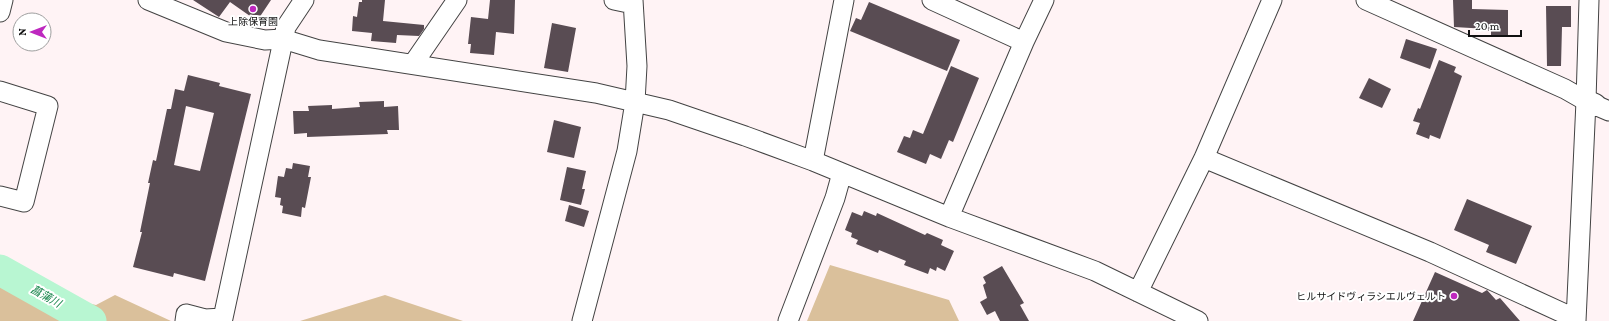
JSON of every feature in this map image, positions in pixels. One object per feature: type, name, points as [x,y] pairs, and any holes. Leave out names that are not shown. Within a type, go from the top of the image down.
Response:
[{"type":"street","points":[[0,12],[3,0]]},
{"type":"street","points":[[148,0],[226,32],[265,40],[284,39],[319,50],[596,93],[669,110],[813,161],[949,217],[1095,271],[1198,321]]},
{"type":"street","points":[[185,321],[186,314],[206,319],[223,318],[286,27],[304,0]]},
{"type":"street","points":[[413,64],[457,0]]},
{"type":"street","points":[[582,321],[625,157],[635,102],[637,66],[633,2],[614,0]]},
{"type":"street","points":[[813,161],[844,0]]},
{"type":"street","points":[[932,0],[1024,42]]},
{"type":"street","points":[[949,217],[1024,42],[1044,0]]},
{"type":"street","points":[[1138,292],[1204,158],[1272,0]]},
{"type":"street","points":[[1366,0],[1597,106]]},
{"type":"street","points":[[1204,158],[1430,252],[1576,320],[1597,106],[1589,0]]},
{"type":"street","points":[[0,91],[48,106],[24,202],[0,196]]},
{"type":"street","points":[[788,321],[835,198],[842,173]]},
{"type":"shaded area","points":[[830,265],[949,300],[959,321],[807,321]]},
{"type":"shaded area","points":[[0,283],[96,305],[115,295],[171,321],[0,321]]},
{"type":"shaded area","points":[[385,295],[463,321],[300,321]]},
{"type":"building","name":"上除保育園","points":[[193,0],[271,0],[257,21],[230,2],[219,17]]},
{"type":"building","points":[[362,0],[385,0],[383,21],[424,25],[424,29],[419,36],[397,35],[396,43],[371,41],[372,33],[352,31],[353,16],[357,17],[359,2],[362,2]]},
{"type":"building","points":[[490,0],[515,0],[514,34],[496,32],[494,55],[470,53],[471,44],[468,44],[471,17],[488,19]]},
{"type":"building","points":[[1453,0],[1472,0],[1472,9],[1508,10],[1508,36],[1491,36],[1491,31],[1488,31],[1488,29],[1454,27]]},
{"type":"building","points":[[869,2],[960,40],[947,71],[850,31],[856,18],[861,20]]},
{"type":"building","points":[[1546,6],[1571,6],[1571,27],[1562,27],[1561,66],[1547,66]]},
{"type":"building","points":[[552,23],[576,28],[568,72],[544,68]]},
{"type":"building","points":[[1406,39],[1437,49],[1430,69],[1400,58]]},
{"type":"building","points":[[1439,60],[1456,67],[1454,72],[1462,76],[1440,139],[1430,135],[1429,139],[1416,134],[1420,123],[1413,121],[1418,108],[1420,109]]},
{"type":"building","points":[[951,66],[979,78],[953,142],[949,140],[941,159],[930,154],[926,164],[897,152],[904,136],[910,138],[913,130],[923,134]]},
{"type":"building","points":[[188,75],[220,83],[219,86],[251,94],[205,281],[174,273],[173,277],[133,267],[142,232],[140,232],[150,183],[148,183],[153,160],[156,161],[167,109],[171,109],[175,89],[184,91]],"holes":[[[186,106],[214,113],[200,171],[174,165]]]},
{"type":"building","points":[[1369,78],[1391,89],[1382,108],[1359,98]]},
{"type":"building","points":[[384,101],[384,107],[398,106],[399,130],[387,130],[388,134],[307,137],[307,133],[294,134],[293,111],[309,111],[308,106],[332,105],[332,109],[360,107],[359,102]]},
{"type":"building","points":[[554,120],[581,127],[574,158],[547,152]]},
{"type":"building","points":[[293,163],[310,166],[308,177],[311,177],[305,208],[302,207],[301,217],[282,213],[283,206],[280,205],[281,198],[275,197],[278,176],[284,177],[286,168],[292,169]]},
{"type":"building","points":[[567,167],[586,171],[582,189],[585,189],[581,205],[560,200]]},
{"type":"building","points":[[1467,199],[1532,226],[1516,264],[1486,252],[1489,245],[1454,230]]},
{"type":"building","points":[[569,205],[589,211],[584,227],[565,221]]},
{"type":"building","points":[[864,211],[876,216],[877,213],[925,235],[927,233],[943,240],[941,245],[954,251],[945,271],[937,267],[936,271],[930,268],[928,274],[904,265],[906,261],[879,250],[878,253],[856,244],[858,240],[851,237],[852,233],[845,230],[852,212],[862,216]]},
{"type":"building","points":[[1002,266],[1024,303],[1020,305],[1029,321],[1000,321],[995,311],[987,315],[980,302],[987,298],[983,285],[986,283],[983,277]]},
{"type":"building","name":"ヒルサイドヴィラシエルヴェルト","points":[[1435,272],[1482,293],[1487,290],[1496,300],[1500,298],[1520,321],[1413,321]]},
{"type":"waterway","name":"菖蒲川","points":[[0,270],[91,321]]},
{"type":"place","name":"上除保育園","points":[[253,9]]},
{"type":"place","name":"ヒルサイドヴィラシエルヴェルト","points":[[1454,296]]}]
